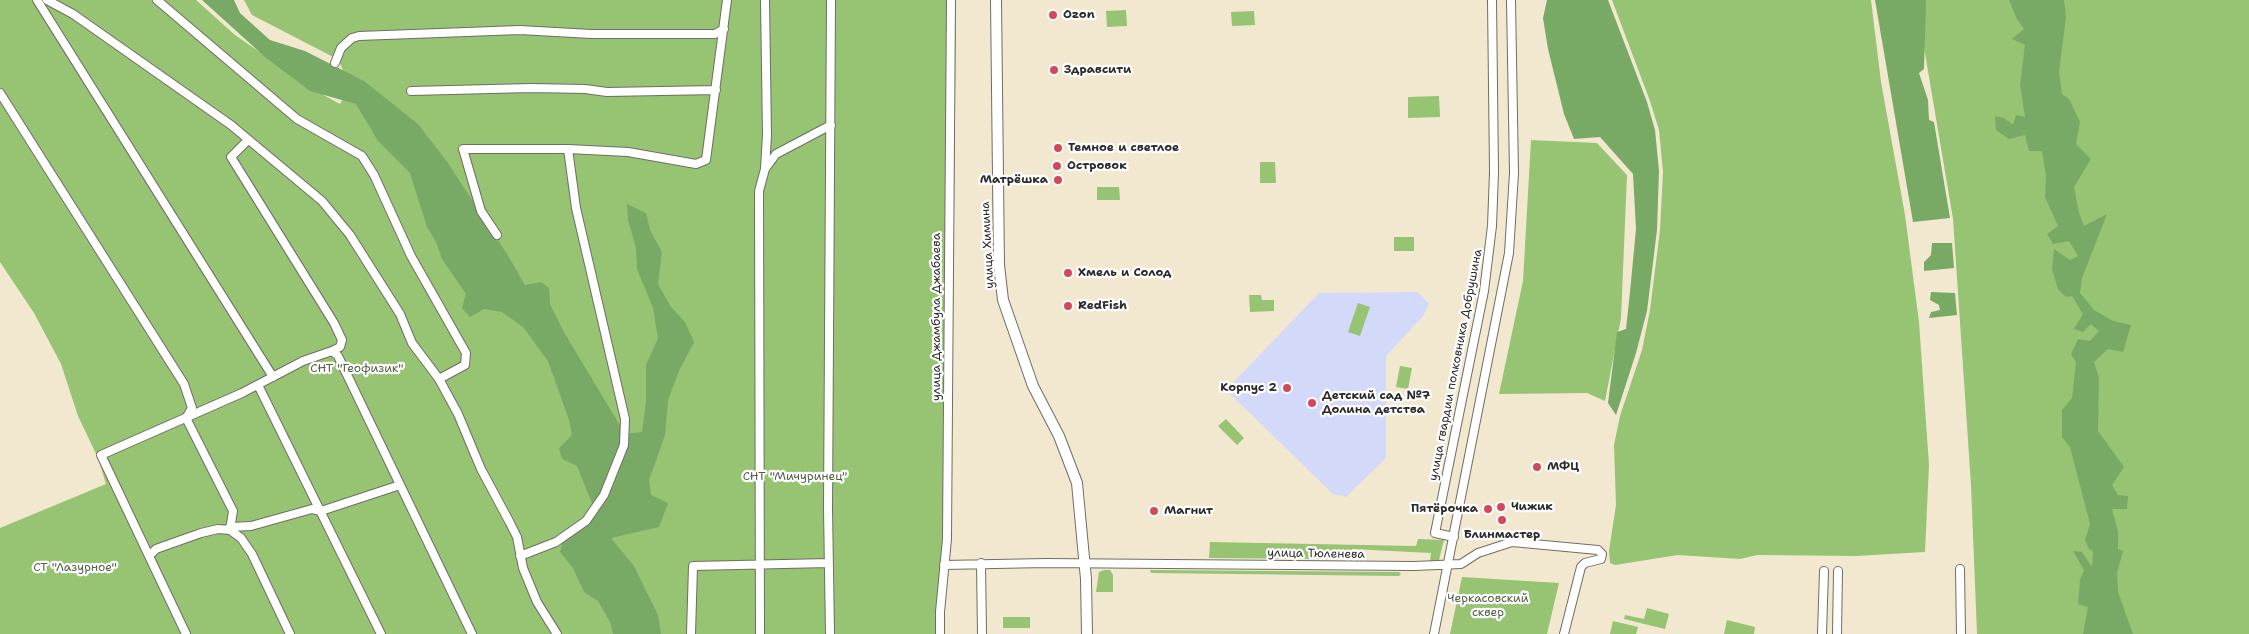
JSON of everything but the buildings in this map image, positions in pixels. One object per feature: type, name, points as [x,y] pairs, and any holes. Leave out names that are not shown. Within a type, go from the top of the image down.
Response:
[{"type":"street","points":[[37,0],[273,376]]},
{"type":"street","points":[[47,0],[73,14],[161,74],[248,140],[322,201],[350,235],[400,314],[412,343],[439,379],[458,414],[477,460],[517,538],[520,556],[537,602],[557,634]]},
{"type":"street","points":[[157,0],[297,119],[362,156],[374,175],[411,256],[466,353],[465,365],[439,379]]},
{"type":"street","points":[[497,236],[481,211],[463,149],[568,149],[628,152],[696,164],[706,160],[727,0]]},
{"type":"street","points":[[760,634],[759,191],[765,169],[767,135],[765,0]]},
{"type":"street","points":[[830,634],[831,0]]},
{"type":"street","name":"улица Джамбула Джабаева","points":[[940,634],[947,512],[951,0]]},
{"type":"street","name":"улица Химина","points":[[996,0],[999,265],[1003,300],[1033,386],[1059,436],[1077,483],[1085,564],[1087,634]]},
{"type":"street","name":"улица гвардии полковника Добрушина","points":[[1454,537],[1435,533],[1484,291],[1489,254],[1494,172],[1492,0]]},
{"type":"street","points":[[1434,634],[1501,293],[1513,217],[1514,150],[1511,0]]},
{"type":"street","points":[[335,63],[341,48],[352,38],[359,36],[520,30],[591,34],[715,34],[724,29]]},
{"type":"street","points":[[411,91],[531,88],[585,89],[607,92],[716,90]]},
{"type":"street","points":[[0,93],[184,384],[192,408],[186,418]]},
{"type":"street","points":[[765,169],[776,154],[831,125]]},
{"type":"street","points":[[186,634],[101,455],[258,385],[303,361],[332,351],[340,346],[342,340],[334,323],[231,156],[248,140]]},
{"type":"street","points":[[520,556],[556,542],[586,521],[604,495],[625,438],[625,419],[576,208],[568,149]]},
{"type":"street","points":[[332,351],[338,356],[472,634]]},
{"type":"street","points":[[258,385],[381,634]]},
{"type":"street","points":[[186,418],[233,511],[230,528]]},
{"type":"street","points":[[149,556],[156,549],[201,533],[218,529],[251,526],[312,509],[321,511],[400,485]]},
{"type":"street","points":[[230,528],[252,554],[290,634]]},
{"type":"street","name":"улица Тюленева","points":[[944,566],[982,563],[1449,565],[1461,564],[1478,553],[1512,542],[1583,547],[1600,551],[1602,559],[1582,566],[1564,634]]},
{"type":"street","points":[[691,634],[693,566],[759,563],[829,563]]},
{"type":"street","points":[[982,563],[982,634]]},
{"type":"street","points":[[1960,569],[1961,634]]},
{"type":"street","points":[[1822,634],[1824,571]]},
{"type":"street","points":[[1837,634],[1838,571]]},
{"type":"shaded area","name":"Детский сад №7 Долина детства","points":[[1418,292],[1429,304],[1423,316],[1386,356],[1386,458],[1346,497],[1333,494],[1226,390],[1319,293]]},
{"type":"green space","name":"СНТ \"Геофизик\"","points":[[0,0],[196,0],[235,35],[316,91],[340,104],[349,87],[339,60],[252,15],[244,0],[956,0],[952,441],[944,634],[0,634],[0,528],[106,484],[98,458],[78,416],[61,364],[34,313],[0,262]]},
{"type":"green space","points":[[202,0],[234,0],[240,13],[270,40],[305,51],[364,81],[418,124],[448,163],[525,285],[541,282],[549,288],[550,304],[565,334],[625,434],[642,432],[646,402],[646,365],[658,338],[653,308],[637,269],[636,248],[628,220],[627,204],[646,213],[650,230],[662,252],[658,284],[671,307],[685,322],[694,342],[679,371],[668,400],[665,435],[649,480],[651,495],[668,503],[659,527],[611,538],[634,566],[658,615],[661,634],[613,634],[610,622],[598,601],[584,592],[573,568],[560,552],[563,541],[587,524],[593,506],[577,466],[562,459],[559,448],[572,435],[569,420],[548,361],[523,327],[502,312],[484,309],[470,317],[462,308],[466,294],[442,259],[436,242],[427,227],[410,173],[378,141],[356,104],[310,91],[265,57]]},
{"type":"green space","points":[[1547,0],[1608,0],[1647,102],[1655,130],[1659,171],[1657,230],[1647,311],[1616,415],[1608,403],[1617,332],[1626,329],[1636,229],[1633,174],[1600,137],[1574,139],[1564,114],[1548,49],[1543,18]]},
{"type":"green space","points":[[1612,0],[1871,0],[1881,82],[1905,215],[1919,322],[1929,465],[1925,552],[1856,556],[1757,555],[1740,559],[1678,555],[1615,565],[1610,563],[1609,551],[1616,505],[1614,445],[1620,416],[1642,350],[1650,310],[1660,230],[1663,172],[1659,130]]},
{"type":"green space","points":[[1875,0],[1926,0],[1924,69],[1919,73],[1928,100],[1929,120],[1934,122],[1950,218],[1913,222]]},
{"type":"green space","points":[[1916,0],[2249,0],[2249,634],[1977,634],[1971,485],[1953,219]]},
{"type":"green space","points":[[2009,0],[2064,0],[2066,17],[2059,72],[2062,94],[2069,99],[2080,122],[2076,144],[2091,159],[2074,187],[2079,213],[2084,226],[2107,214],[2082,278],[2080,293],[2094,310],[2113,321],[2131,325],[2123,352],[2108,349],[2094,362],[2099,378],[2098,431],[2124,467],[2112,485],[2118,495],[2128,496],[2127,509],[2112,509],[2118,532],[2118,549],[2123,551],[2117,573],[2118,592],[2133,634],[2083,634],[2088,607],[2078,604],[2080,580],[2084,570],[2073,551],[2082,552],[2092,567],[2093,551],[2089,549],[2085,540],[2090,524],[2070,447],[2062,437],[2062,410],[2072,398],[2076,362],[2071,354],[2078,339],[2090,341],[2099,331],[2091,324],[2083,332],[2074,329],[2083,314],[2072,296],[2066,297],[2058,289],[2052,269],[2054,249],[2070,260],[2078,256],[2069,241],[2053,244],[2047,234],[2058,226],[2045,197],[2046,176],[2042,151],[2029,151],[2025,135],[2009,139],[1996,130],[1995,116],[2004,118],[2013,125],[2016,115],[2025,117],[2020,85],[2025,45],[2012,39],[2024,29],[2017,19]]},
{"type":"green space","points":[[1126,10],[1127,26],[1107,27],[1106,11]]},
{"type":"green space","points":[[1254,11],[1255,25],[1232,26],[1231,12]]},
{"type":"green space","points":[[1439,96],[1440,117],[1408,118],[1408,97]]},
{"type":"green space","points":[[1531,140],[1597,143],[1627,175],[1621,318],[1605,401],[1587,393],[1499,394],[1523,281]]},
{"type":"green space","points":[[1260,162],[1275,162],[1276,183],[1260,183]]},
{"type":"green space","points":[[1097,187],[1119,187],[1120,200],[1097,200]]},
{"type":"green space","points":[[1394,237],[1414,237],[1414,251],[1394,251]]},
{"type":"green space","points":[[1932,243],[1952,243],[1954,268],[1924,271],[1924,262],[1931,255]]},
{"type":"green space","points":[[1931,292],[1955,293],[1957,315],[1929,318],[1931,312],[1940,310],[1939,305],[1930,300]]},
{"type":"green space","points":[[1249,295],[1261,295],[1262,300],[1274,300],[1274,311],[1250,312]]},
{"type":"green space","points":[[1358,303],[1370,307],[1360,336],[1348,332]]},
{"type":"green space","points":[[1400,366],[1412,368],[1408,389],[1396,387]]},
{"type":"green space","points":[[1226,419],[1244,438],[1237,445],[1218,426]]},
{"type":"green space","points":[[1418,539],[1444,540],[1439,560],[1430,561],[1431,553],[1352,549],[1351,556],[1328,559],[1209,558],[1210,542],[1416,546]]},
{"type":"green space","points":[[1110,570],[1113,575],[1113,592],[1096,592],[1099,572]]},
{"type":"green space","points":[[1150,570],[1399,572],[1401,574],[1399,576],[1151,573]]},
{"type":"green space","name":"Черкасовский сквер","points":[[1462,577],[1559,583],[1547,634],[1450,634]]},
{"type":"green space","points":[[1647,608],[1669,614],[1665,629],[1624,619],[1625,615],[1644,619]]},
{"type":"green space","points":[[1003,617],[1030,617],[1030,628],[1003,628]]},
{"type":"green space","points":[[1727,620],[1755,627],[1754,634],[1724,634]]},
{"type":"green space","points":[[1613,621],[1638,627],[1636,634],[1610,634]]},
{"type":"place","name":"Ozon","points":[[1053,15]]},
{"type":"place","name":"Здравсити","points":[[1054,70]]},
{"type":"place","name":"Темное и светлое","points":[[1058,148]]},
{"type":"place","name":"Островок","points":[[1057,166]]},
{"type":"place","name":"Матрёшка","points":[[1058,180]]},
{"type":"place","name":"Хмель и Солод","points":[[1068,273]]},
{"type":"place","name":"RedFish","points":[[1068,306]]},
{"type":"place","name":"Корпус 2","points":[[1287,388]]},
{"type":"place","name":"Детский сад №7 Долина детства","points":[[1312,403]]},
{"type":"place","name":"МФЦ","points":[[1537,467]]},
{"type":"place","name":"Чижик","points":[[1501,507]]},
{"type":"place","name":"Пятёрочка","points":[[1488,509]]},
{"type":"place","name":"Магнит","points":[[1154,511]]},
{"type":"place","name":"Блинмастер","points":[[1502,520]]},
{"type":"park label","name":"СНТ \"Мичуринец\"","points":[[795,477]]},
{"type":"park label","name":"СТ \"Лазурное\"","points":[[75,568]]}]
